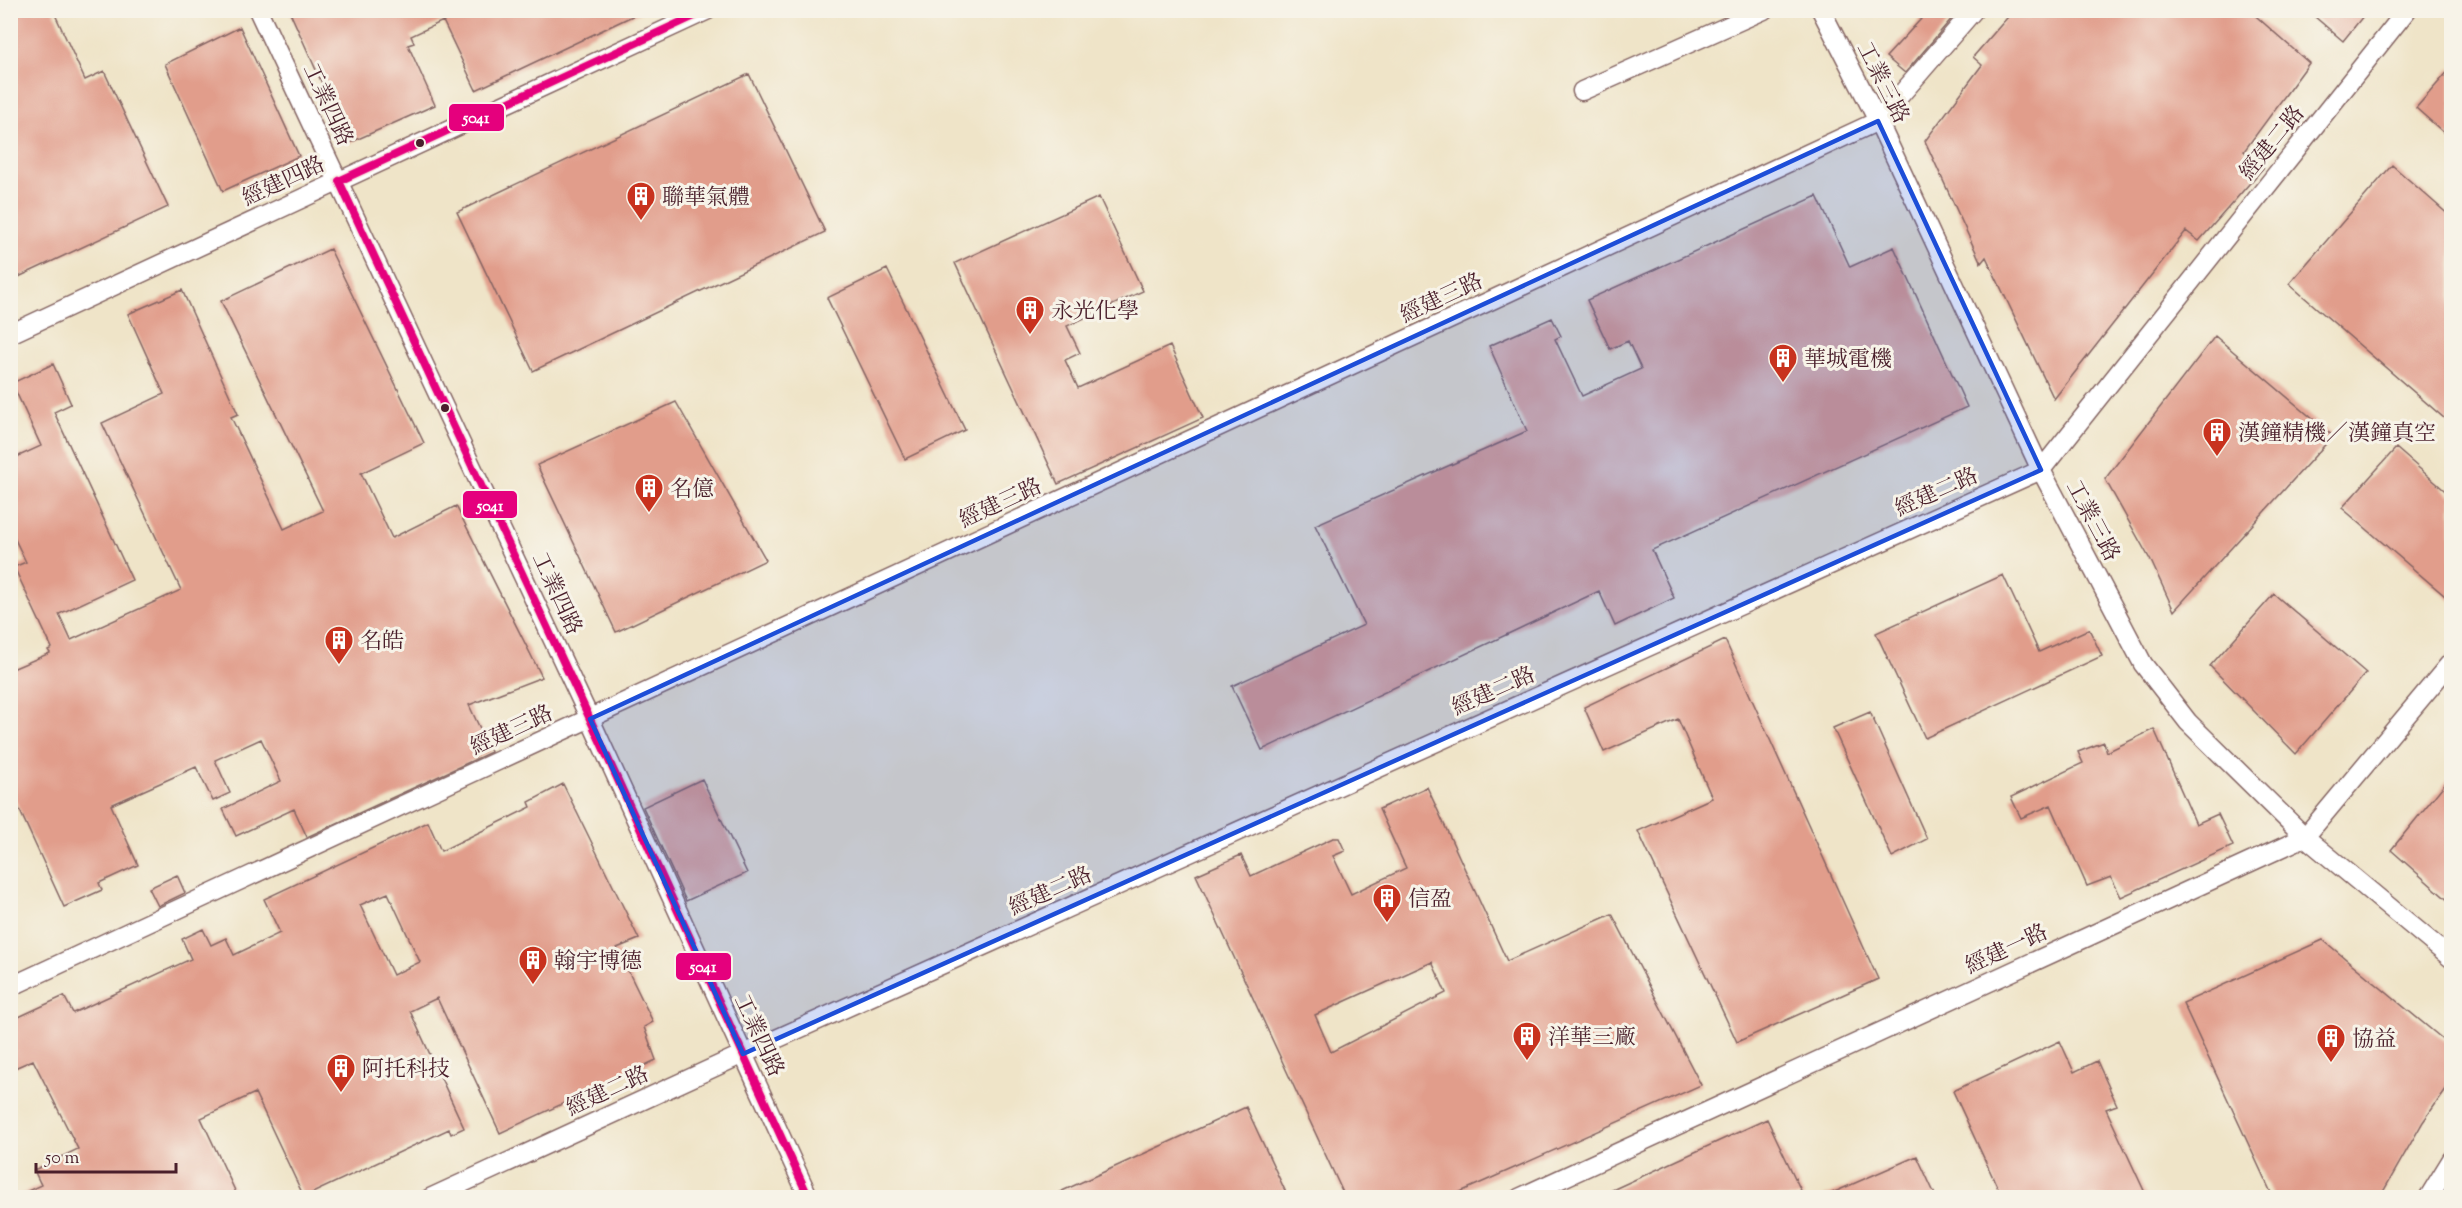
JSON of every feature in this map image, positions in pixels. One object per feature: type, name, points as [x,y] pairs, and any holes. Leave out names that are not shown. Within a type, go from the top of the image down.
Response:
[{"type":"street","name":"工業四路","points":[[258,10],[590,719],[809,1197]]},
{"type":"street","name":"經建四路","points":[[10,334],[708,10]]},
{"type":"street","points":[[1582,91],[1764,10]]},
{"type":"street","name":"工業三路","points":[[1821,10],[1878,121],[2041,470],[2143,664],[2188,722],[2306,837],[2451,959]]},
{"type":"street","name":"經建三路","points":[[10,987],[1878,121],[1974,10]]},
{"type":"street","name":"經建二路","points":[[430,1197],[2041,470],[2407,10]]},
{"type":"street","name":"經建一路","points":[[1519,1197],[2306,837],[2451,661]]},
{"type":"street","points":[[2428,1197],[2451,1159]]},
{"type":"highlighted area","points":[[1878,121],[2041,470],[743,1054],[590,719]]},
{"type":"building","points":[[10,10],[53,10],[85,80],[104,71],[168,207],[10,281]]},
{"type":"building","points":[[289,10],[645,10],[476,90],[443,21],[411,36],[414,43],[408,45],[435,105],[349,143]]},
{"type":"building","points":[[1911,10],[1959,10],[1905,73],[1886,57],[1921,19]]},
{"type":"building","points":[[2014,10],[2249,10],[2309,63],[2244,151],[2264,167],[2199,241],[2186,231],[2054,399],[1986,257],[1981,263],[1925,141],[1982,65],[1973,57]]},
{"type":"building","points":[[2307,10],[2368,10],[2343,41]]},
{"type":"building","points":[[240,27],[299,156],[223,191],[165,64]]},
{"type":"building","points":[[2451,68],[2451,139],[2416,108]]},
{"type":"building","name":"聯華氣體","points":[[749,74],[825,232],[533,371],[457,212]]},
{"type":"building","points":[[2392,165],[2451,217],[2451,424],[2289,284]]},
{"type":"building","points":[[1817,196],[1850,267],[1894,247],[1967,407],[1652,550],[1674,598],[1615,626],[1599,591],[1262,750],[1232,686],[1364,625],[1315,525],[1527,431],[1489,346],[1552,318],[1561,336],[1555,339],[1582,396],[1641,369],[1628,341],[1610,349],[1587,300]]},
{"type":"building","name":"永光化學","points":[[1099,197],[1143,291],[1067,326],[1080,353],[1065,360],[1078,388],[1170,346],[1203,418],[1058,484],[955,263]]},
{"type":"building","points":[[330,249],[424,443],[361,473],[392,538],[456,506],[542,677],[469,705],[491,752],[307,837],[294,809],[236,836],[223,809],[281,781],[261,739],[215,760],[230,793],[213,801],[196,767],[111,805],[138,865],[99,883],[102,890],[64,907],[10,789],[10,670],[50,653],[48,650],[52,648],[14,567],[26,562],[10,529],[10,460],[41,446],[12,383],[53,364],[71,404],[54,412],[132,580],[59,614],[71,640],[181,590],[102,423],[164,394],[128,314],[182,290],[238,414],[231,417],[284,529],[323,511],[221,301]]},
{"type":"building","points":[[887,269],[965,430],[905,459],[827,298]]},
{"type":"building","name":"漢鐘精機／漢鐘真空","points":[[2215,336],[2333,436],[2174,611],[2152,563],[2105,479]]},
{"type":"building","name":"名億","points":[[676,402],[766,560],[616,632],[537,465]]},
{"type":"building","points":[[2396,448],[2451,496],[2451,601],[2342,508]]},
{"type":"building","points":[[2003,575],[2039,652],[2089,629],[2102,656],[1925,738],[1876,633]]},
{"type":"building","points":[[2274,594],[2366,673],[2296,754],[2210,666]]},
{"type":"building","points":[[1725,640],[1878,979],[1737,1042],[1638,831],[1712,798],[1678,719],[1604,752],[1584,707]]},
{"type":"building","points":[[1870,712],[1927,839],[1892,857],[1833,728]]},
{"type":"building","points":[[2154,729],[2196,824],[2218,814],[2233,846],[2121,897],[2111,877],[2087,886],[2051,805],[2021,818],[2011,797],[2083,763],[2078,752],[2104,742],[2107,752]]},
{"type":"building","points":[[2451,776],[2451,903],[2391,850]]},
{"type":"building","points":[[702,779],[747,873],[686,901],[643,807]]},
{"type":"building","points":[[563,784],[639,939],[617,948],[653,1022],[644,1027],[656,1060],[500,1133],[437,998],[410,1011],[464,1128],[451,1134],[449,1129],[304,1197],[255,1093],[201,1118],[238,1197],[15,1197],[41,1185],[34,1170],[78,1149],[33,1060],[10,1070],[10,1021],[64,996],[73,1013],[191,959],[182,939],[203,929],[211,945],[226,938],[234,955],[280,933],[264,899],[428,822],[441,851],[531,807],[529,802]],"holes":[[[388,893],[420,962],[393,975],[360,905]]]},
{"type":"building","points":[[1427,787],[1507,961],[1612,914],[1701,1085],[1449,1197],[1345,1197],[1196,875],[1241,855],[1251,876],[1333,838],[1339,838],[1345,851],[1333,856],[1351,894],[1406,868],[1379,809]],"holes":[[[1432,962],[1446,993],[1331,1052],[1315,1015]]]},
{"type":"building","points":[[177,875],[185,893],[158,906],[149,888]]},
{"type":"building","name":"協益","points":[[2323,940],[2451,1046],[2451,1082],[2423,1122],[2380,1197],[2273,1197],[2183,1003]]},
{"type":"building","points":[[2060,1041],[2074,1072],[2097,1061],[2117,1105],[2106,1109],[2147,1197],[2002,1197],[1953,1091]]},
{"type":"building","points":[[1246,1107],[1288,1197],[1049,1197]]},
{"type":"building","points":[[1767,1119],[1804,1197],[1597,1197]]},
{"type":"building","points":[[1917,1156],[1936,1197],[1823,1197]]},
{"type":"transit line","name":"5041","points":[[707,10],[339,181],[590,719],[809,1198]]},
{"type":"place","name":"聯華氣體","points":[[641,222]]},
{"type":"place","name":"永光化學","points":[[1030,336]]},
{"type":"place","name":"華城電機","points":[[1783,384]]},
{"type":"place","name":"漢鐘精機／漢鐘真空","points":[[2217,458]]},
{"type":"place","name":"名億","points":[[649,514]]},
{"type":"place","name":"名皓","points":[[339,666]]},
{"type":"place","name":"信盈","points":[[1387,924]]},
{"type":"place","name":"翰宇博德","points":[[533,986]]},
{"type":"place","name":"洋華三廠","points":[[1527,1062]]},
{"type":"place","name":"協益","points":[[2331,1064]]},
{"type":"place","name":"阿托科技","points":[[341,1094]]}]
